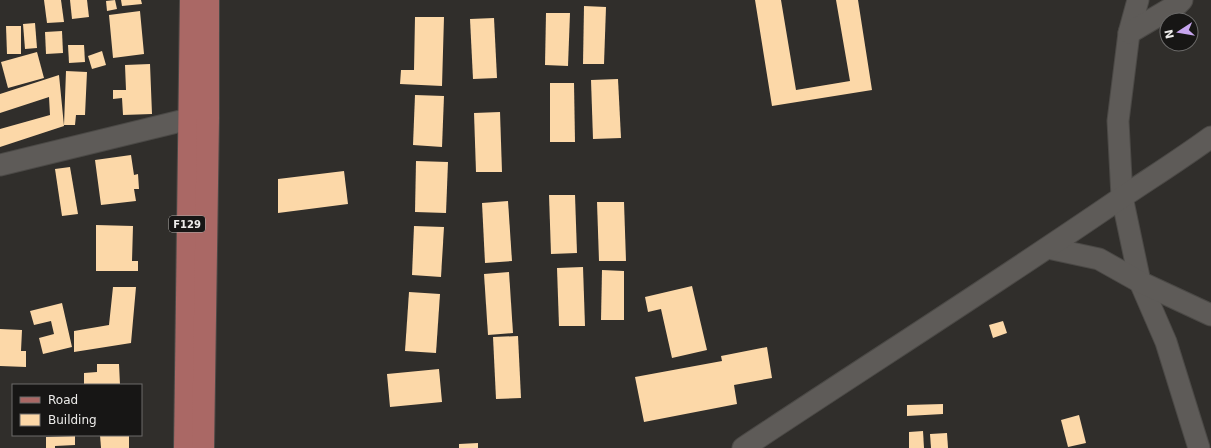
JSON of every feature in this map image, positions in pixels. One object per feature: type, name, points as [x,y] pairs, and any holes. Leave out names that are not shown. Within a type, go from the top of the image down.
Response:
[{"type":"main road","name":"F129","points":[[185,448],[188,119],[191,0]]},
{"type":"main road","name":"F129","points":[[203,448],[208,118],[208,0]]},
{"type":"street","points":[[1138,0],[1129,33],[1118,121],[1122,197],[1140,282],[1166,342],[1199,448]]},
{"type":"street","points":[[1129,33],[1178,4],[1182,0]]},
{"type":"street","points":[[0,165],[188,119]]},
{"type":"street","points":[[742,448],[1048,248],[1211,138]]},
{"type":"street","points":[[1048,248],[1099,259],[1140,282],[1211,316]]},
{"type":"building","points":[[44,0],[61,0],[64,22],[47,23]]},
{"type":"building","points":[[70,0],[87,0],[89,17],[72,19]]},
{"type":"building","points":[[115,0],[117,9],[107,11],[106,1]]},
{"type":"building","points":[[121,0],[141,0],[142,4],[122,6]]},
{"type":"building","points":[[755,0],[781,0],[796,90],[850,81],[836,0],[858,0],[872,90],[772,106]]},
{"type":"building","points":[[584,6],[606,7],[604,64],[583,64]]},
{"type":"building","points":[[140,11],[144,54],[113,58],[109,15]]},
{"type":"building","points":[[546,13],[570,13],[568,66],[545,65]]},
{"type":"building","points":[[415,17],[444,17],[442,86],[400,84],[401,70],[414,70]]},
{"type":"building","points":[[494,18],[497,78],[473,79],[470,19]]},
{"type":"building","points":[[35,23],[37,48],[25,49],[23,24]]},
{"type":"building","points":[[6,26],[21,26],[21,54],[7,54]]},
{"type":"building","points":[[62,31],[63,53],[46,54],[45,32]]},
{"type":"building","points":[[68,45],[84,45],[85,62],[69,63]]},
{"type":"building","points":[[102,51],[106,65],[92,69],[88,56]]},
{"type":"building","points":[[37,52],[44,78],[8,88],[1,62]]},
{"type":"building","points":[[150,64],[152,114],[123,115],[122,98],[113,99],[113,90],[126,90],[125,65]]},
{"type":"building","points":[[66,71],[87,72],[85,115],[76,115],[75,125],[64,125]]},
{"type":"building","points":[[59,75],[64,126],[0,147],[0,129],[50,115],[49,97],[0,113],[0,94]]},
{"type":"building","points":[[618,79],[621,138],[593,139],[591,80]]},
{"type":"building","points":[[550,83],[574,83],[575,142],[550,142]]},
{"type":"building","points":[[415,95],[444,96],[442,147],[413,145]]},
{"type":"building","points":[[500,112],[502,172],[476,172],[474,113]]},
{"type":"building","points":[[131,155],[134,175],[138,174],[139,189],[134,189],[136,201],[101,205],[95,160]]},
{"type":"building","points":[[416,161],[448,162],[446,213],[415,212]]},
{"type":"building","points":[[70,167],[78,214],[62,216],[55,169]]},
{"type":"building","points":[[344,171],[348,204],[278,213],[278,179]]},
{"type":"building","points":[[549,195],[575,195],[577,253],[551,254]]},
{"type":"building","points":[[508,201],[512,261],[485,263],[482,203]]},
{"type":"building","points":[[597,202],[624,202],[626,261],[599,261]]},
{"type":"building","points":[[96,225],[133,226],[132,261],[138,261],[138,271],[96,271]]},
{"type":"building","points":[[414,226],[444,227],[441,277],[412,275]]},
{"type":"building","points":[[583,267],[585,326],[559,326],[557,268]]},
{"type":"building","points":[[602,270],[624,271],[624,320],[601,320]]},
{"type":"building","points":[[509,272],[513,333],[488,335],[484,274]]},
{"type":"building","points":[[692,286],[707,350],[672,358],[661,309],[648,312],[645,297]]},
{"type":"building","points":[[113,287],[136,287],[131,343],[74,352],[74,331],[109,325]]},
{"type":"building","points":[[409,292],[440,294],[436,353],[405,351]]},
{"type":"building","points":[[62,303],[72,347],[43,354],[39,338],[54,334],[51,321],[34,325],[30,311]]},
{"type":"building","points":[[1003,321],[1007,333],[993,338],[989,325]]},
{"type":"building","points":[[0,329],[22,330],[21,351],[26,351],[26,367],[0,366]]},
{"type":"building","points":[[518,336],[521,398],[496,399],[493,337]]},
{"type":"building","points":[[767,347],[772,378],[734,385],[737,404],[644,422],[635,377],[722,361],[721,356]]},
{"type":"building","points":[[97,364],[119,364],[120,384],[84,384],[84,373],[97,372]]},
{"type":"building","points":[[439,369],[442,402],[390,407],[387,374]]},
{"type":"building","points":[[943,404],[943,414],[907,416],[907,405]]},
{"type":"building","points":[[1079,415],[1086,443],[1068,447],[1061,420]]},
{"type":"building","points":[[923,431],[924,448],[909,448],[909,432]]},
{"type":"building","points":[[947,433],[948,448],[931,448],[930,434]]},
{"type":"building","points":[[75,436],[75,445],[46,448],[46,437]]},
{"type":"building","points":[[100,436],[129,436],[129,448],[101,448]]},
{"type":"building","points":[[478,443],[478,448],[459,448],[459,444]]}]
